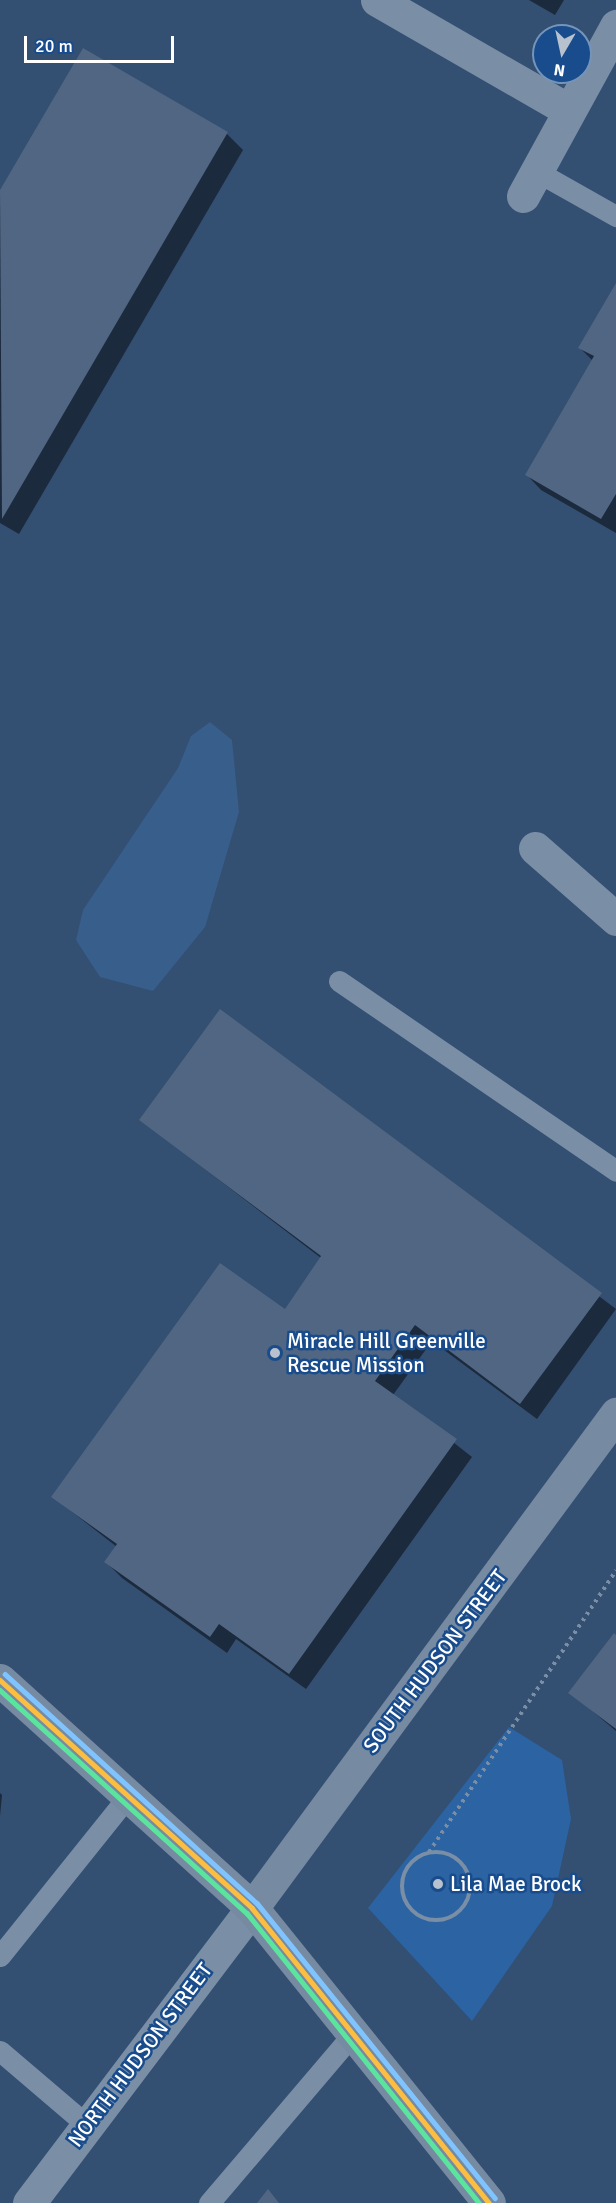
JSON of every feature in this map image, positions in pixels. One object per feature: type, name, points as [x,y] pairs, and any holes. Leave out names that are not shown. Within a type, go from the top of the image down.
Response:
[{"type":"street","points":[[377,0],[568,110]]},
{"type":"street","points":[[530,184],[568,110],[616,26]]},
{"type":"street","points":[[535,848],[616,919]]},
{"type":"street","name":"SOUTH HUDSON STREET","points":[[252,1908],[616,1414]]},
{"type":"street","points":[[0,1680],[252,1908],[489,2203]]},
{"type":"street","name":"NORTH HUDSON STREET","points":[[29,2203],[252,1908]]},
{"type":"lane","points":[[530,184],[616,216]]},
{"type":"lane","points":[[339,981],[616,1171]]},
{"type":"lane","points":[[0,1956],[128,1796]]},
{"type":"lane","points":[[209,2203],[353,2034]]},
{"type":"lane","points":[[0,2051],[87,2125]]},
{"type":"path","points":[[429,1852],[446,1853],[460,1861],[469,1874],[470,1890],[464,1905],[452,1915],[438,1920],[423,1917],[412,1909],[404,1897],[402,1884],[414,1859],[429,1852],[616,1571]]},
{"type":"shaded area","points":[[210,722],[232,740],[239,812],[205,927],[153,991],[100,977],[76,940],[83,910],[178,768],[191,736]]},
{"type":"shaded area","points":[[509,1727],[562,1760],[571,1819],[552,1906],[472,2021],[368,1908]]},
{"type":"building","points":[[83,48],[228,132],[2,519],[0,190]]},
{"type":"building","points":[[616,283],[616,494],[601,519],[525,475],[594,356],[578,348]]},
{"type":"building","name":"Miracle Hill Greenville Rescue Mission","points":[[220,1009],[602,1293],[520,1404],[415,1325],[375,1381],[457,1439],[289,1674],[219,1624],[210,1637],[104,1562],[117,1544],[51,1497],[220,1263],[285,1309],[321,1256],[139,1120]]},
{"type":"building","points":[[614,1633],[616,1635],[616,1729],[568,1693]]},
{"type":"building","points":[[268,2189],[279,2203],[257,2203]]},
{"type":"transit line","points":[[5,1674],[257,1903],[495,2198]]},
{"type":"transit line","points":[[0,1680],[252,1908],[489,2203]]},
{"type":"transit line","points":[[0,1690],[247,1913],[479,2203]]},
{"type":"place","name":"Miracle Hill Greenville Rescue Mission","points":[[275,1353]]},
{"type":"place","name":"Lila Mae Brock","points":[[438,1884]]}]
